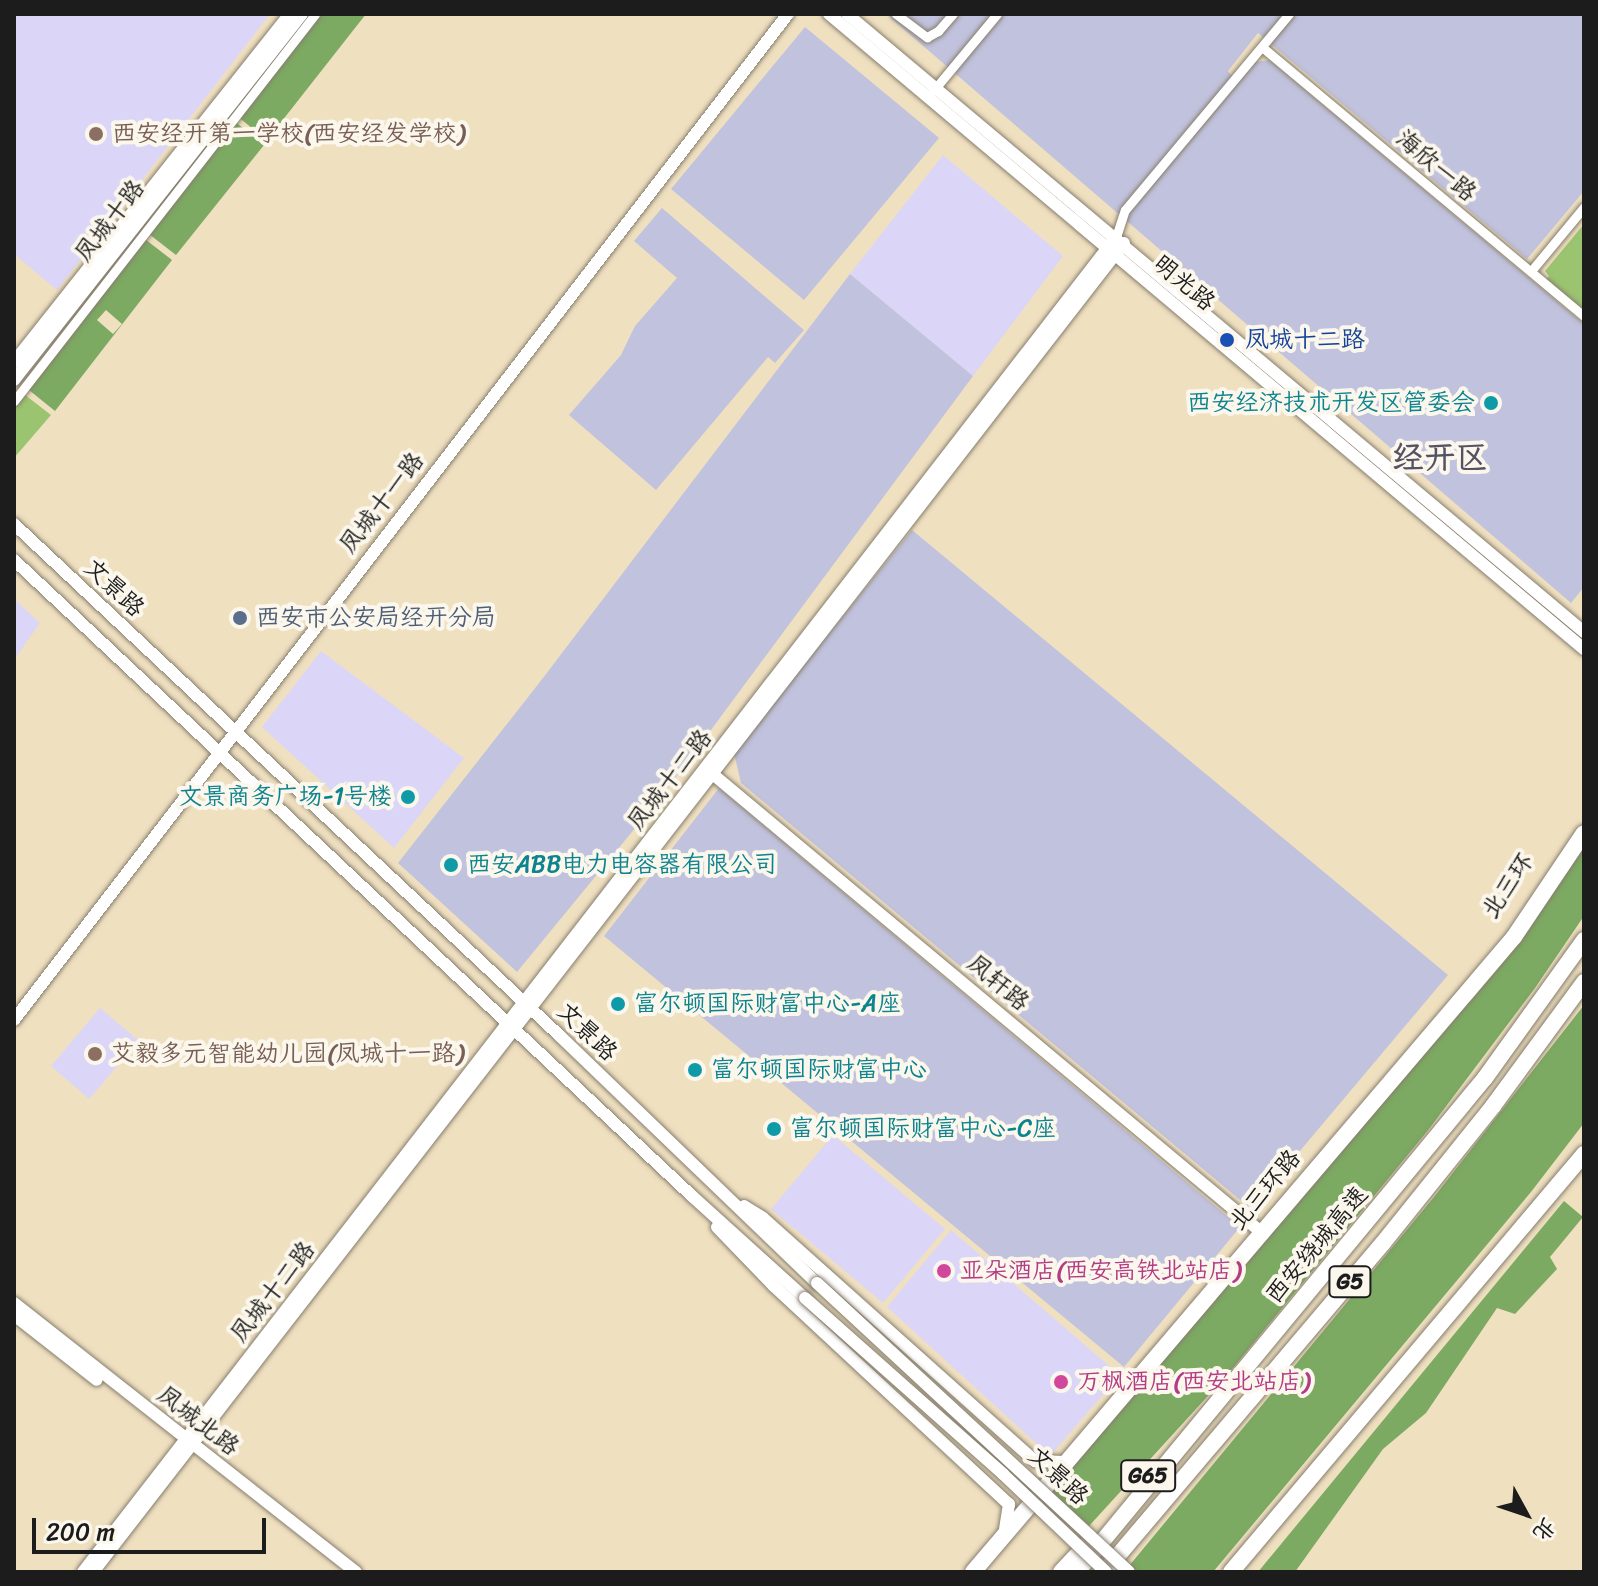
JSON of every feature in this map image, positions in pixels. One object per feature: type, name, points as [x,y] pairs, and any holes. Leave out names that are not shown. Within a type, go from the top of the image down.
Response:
[{"type":"highway","name":"北三环","points":[[1473,984],[1584,817]]},
{"type":"highway","name":"北三环路","points":[[973,1572],[1514,937],[1584,833]]},
{"type":"highway","name":"西安绕城高速","points":[[1077,1572],[1485,1078],[1584,940]]},
{"type":"highway","name":"西安绕城高速","points":[[1105,1572],[1383,1243],[1493,1106],[1584,982]]},
{"type":"highway","points":[[1231,1572],[1584,1154]]},
{"type":"highway","name":"G65","points":[[1061,1572],[1236,1380]]},
{"type":"highway","points":[[1241,1572],[1262,1536]]},
{"type":"main road","name":"凤城十路","points":[[14,362],[290,14]]},
{"type":"main road","name":"凤城十路","points":[[14,380],[302,14]]},
{"type":"main road","name":"凤城十一路","points":[[14,1020],[788,14]]},
{"type":"main road","name":"明光路","points":[[829,14],[1120,240],[1584,632]]},
{"type":"main road","name":"明光路","points":[[847,14],[1111,252],[1584,649]]},
{"type":"main road","name":"凤城十二路","points":[[93,1572],[1120,240]]},
{"type":"main road","name":"文景路","points":[[14,524],[817,1283],[1129,1572]]},
{"type":"main road","name":"文景路","points":[[14,560],[692,1196],[1003,1474],[1105,1572]]},
{"type":"main road","name":"凤轩路","points":[[710,772],[1261,1232]]},
{"type":"main road","points":[[718,1189],[763,1218],[1035,1461],[1065,1462]]},
{"type":"main road","points":[[692,1196],[729,1241],[774,1286],[1009,1504],[1004,1535]]},
{"type":"main road","name":"凤城北路","points":[[14,1303],[345,1572]]},
{"type":"main road","name":"凤城北路","points":[[14,1315],[356,1572]]},
{"type":"main road","name":"凤城十二路","points":[[83,1572],[188,1445]]},
{"type":"street","points":[[14,401],[315,14]]},
{"type":"street","points":[[896,14],[927,37],[938,31],[953,14]]},
{"type":"street","points":[[932,92],[997,14]]},
{"type":"street","name":"凤城十二路","points":[[1120,240],[1125,210],[1289,14]]},
{"type":"street","name":"海欣一路","points":[[1262,47],[1584,316]]},
{"type":"street","points":[[1531,271],[1584,207]]},
{"type":"shaded area","name":"西安经开第一学校(西安经发学校)","points":[[14,14],[270,14],[57,290],[14,254]]},
{"type":"shaded area","points":[[886,14],[1584,14],[1584,191],[1527,259],[1258,33],[1228,71],[1238,83],[1256,62],[1269,60],[1584,324],[1584,587],[1571,603]]},
{"type":"shaded area","points":[[805,27],[939,138],[804,300],[671,189]]},
{"type":"shaded area","points":[[943,155],[1063,256],[973,376],[850,274]]},
{"type":"shaded area","points":[[662,208],[804,330],[775,363],[768,357],[656,490],[569,415],[621,355],[635,326],[677,278],[634,241]]},
{"type":"shaded area","points":[[850,274],[973,376],[668,788],[517,972],[398,863],[543,678]]},
{"type":"shaded area","points":[[912,530],[1448,975],[1251,1209],[741,783],[734,753]]},
{"type":"shaded area","points":[[14,599],[40,623],[14,660]]},
{"type":"shaded area","points":[[321,651],[464,758],[394,848],[262,727]]},
{"type":"shaded area","points":[[719,788],[1240,1227],[1124,1367],[604,936]]},
{"type":"shaded area","name":"艾毅多元智能幼儿园(凤城十一路)","points":[[100,1008],[139,1041],[89,1099],[51,1066]]},
{"type":"shaded area","points":[[833,1135],[945,1229],[883,1303],[771,1209]]},
{"type":"shaded area","points":[[951,1230],[1120,1375],[1050,1456],[887,1307]]},
{"type":"green space","points":[[317,14],[366,14],[267,140],[237,116]]},
{"type":"green space","points":[[233,120],[264,145],[176,255],[145,231]]},
{"type":"green space","points":[[1584,224],[1584,313],[1545,281],[1549,276],[1545,271]]},
{"type":"green space","points":[[141,236],[172,260],[55,411],[24,386]],"holes":[[[106,310],[122,324],[113,334],[97,320]]]},
{"type":"green space","points":[[20,391],[51,415],[14,458],[14,400]]},
{"type":"green space","points":[[1584,836],[1584,916],[1535,988],[1429,1129],[1228,1374],[1089,1526],[1050,1490],[1347,1138]]},
{"type":"green space","points":[[1584,1005],[1584,1123],[1531,1192],[1213,1572],[1136,1572],[1129,1566],[1434,1197]]},
{"type":"green space","points":[[1564,1201],[1583,1217],[1550,1257],[1557,1269],[1515,1314],[1497,1308],[1426,1413],[1383,1449],[1295,1572],[1258,1572]]},
{"type":"place","name":"西安经开第一学校(西安经发学校)","points":[[96,134]]},
{"type":"place","name":"凤城十二路","points":[[1227,340]]},
{"type":"place","name":"西安经济技术开发区管委会","points":[[1491,403]]},
{"type":"place","name":"西安市公安局经开分局","points":[[240,618]]},
{"type":"place","name":"文景商务广场-1号楼","points":[[408,797]]},
{"type":"place","name":"西安ABB电力电容器有限公司","points":[[451,865]]},
{"type":"place","name":"富尔顿国际财富中心-A座","points":[[618,1004]]},
{"type":"place","name":"艾毅多元智能幼儿园(凤城十一路)","points":[[95,1054]]},
{"type":"place","name":"富尔顿国际财富中心","points":[[695,1070]]},
{"type":"place","name":"富尔顿国际财富中心-C座","points":[[774,1129]]},
{"type":"place","name":"亚朵酒店(西安高铁北站店)","points":[[944,1271]]},
{"type":"place","name":"万枫酒店(西安北站店)","points":[[1061,1382]]},
{"type":"district","name":"经开区","points":[[1440,458]]}]
